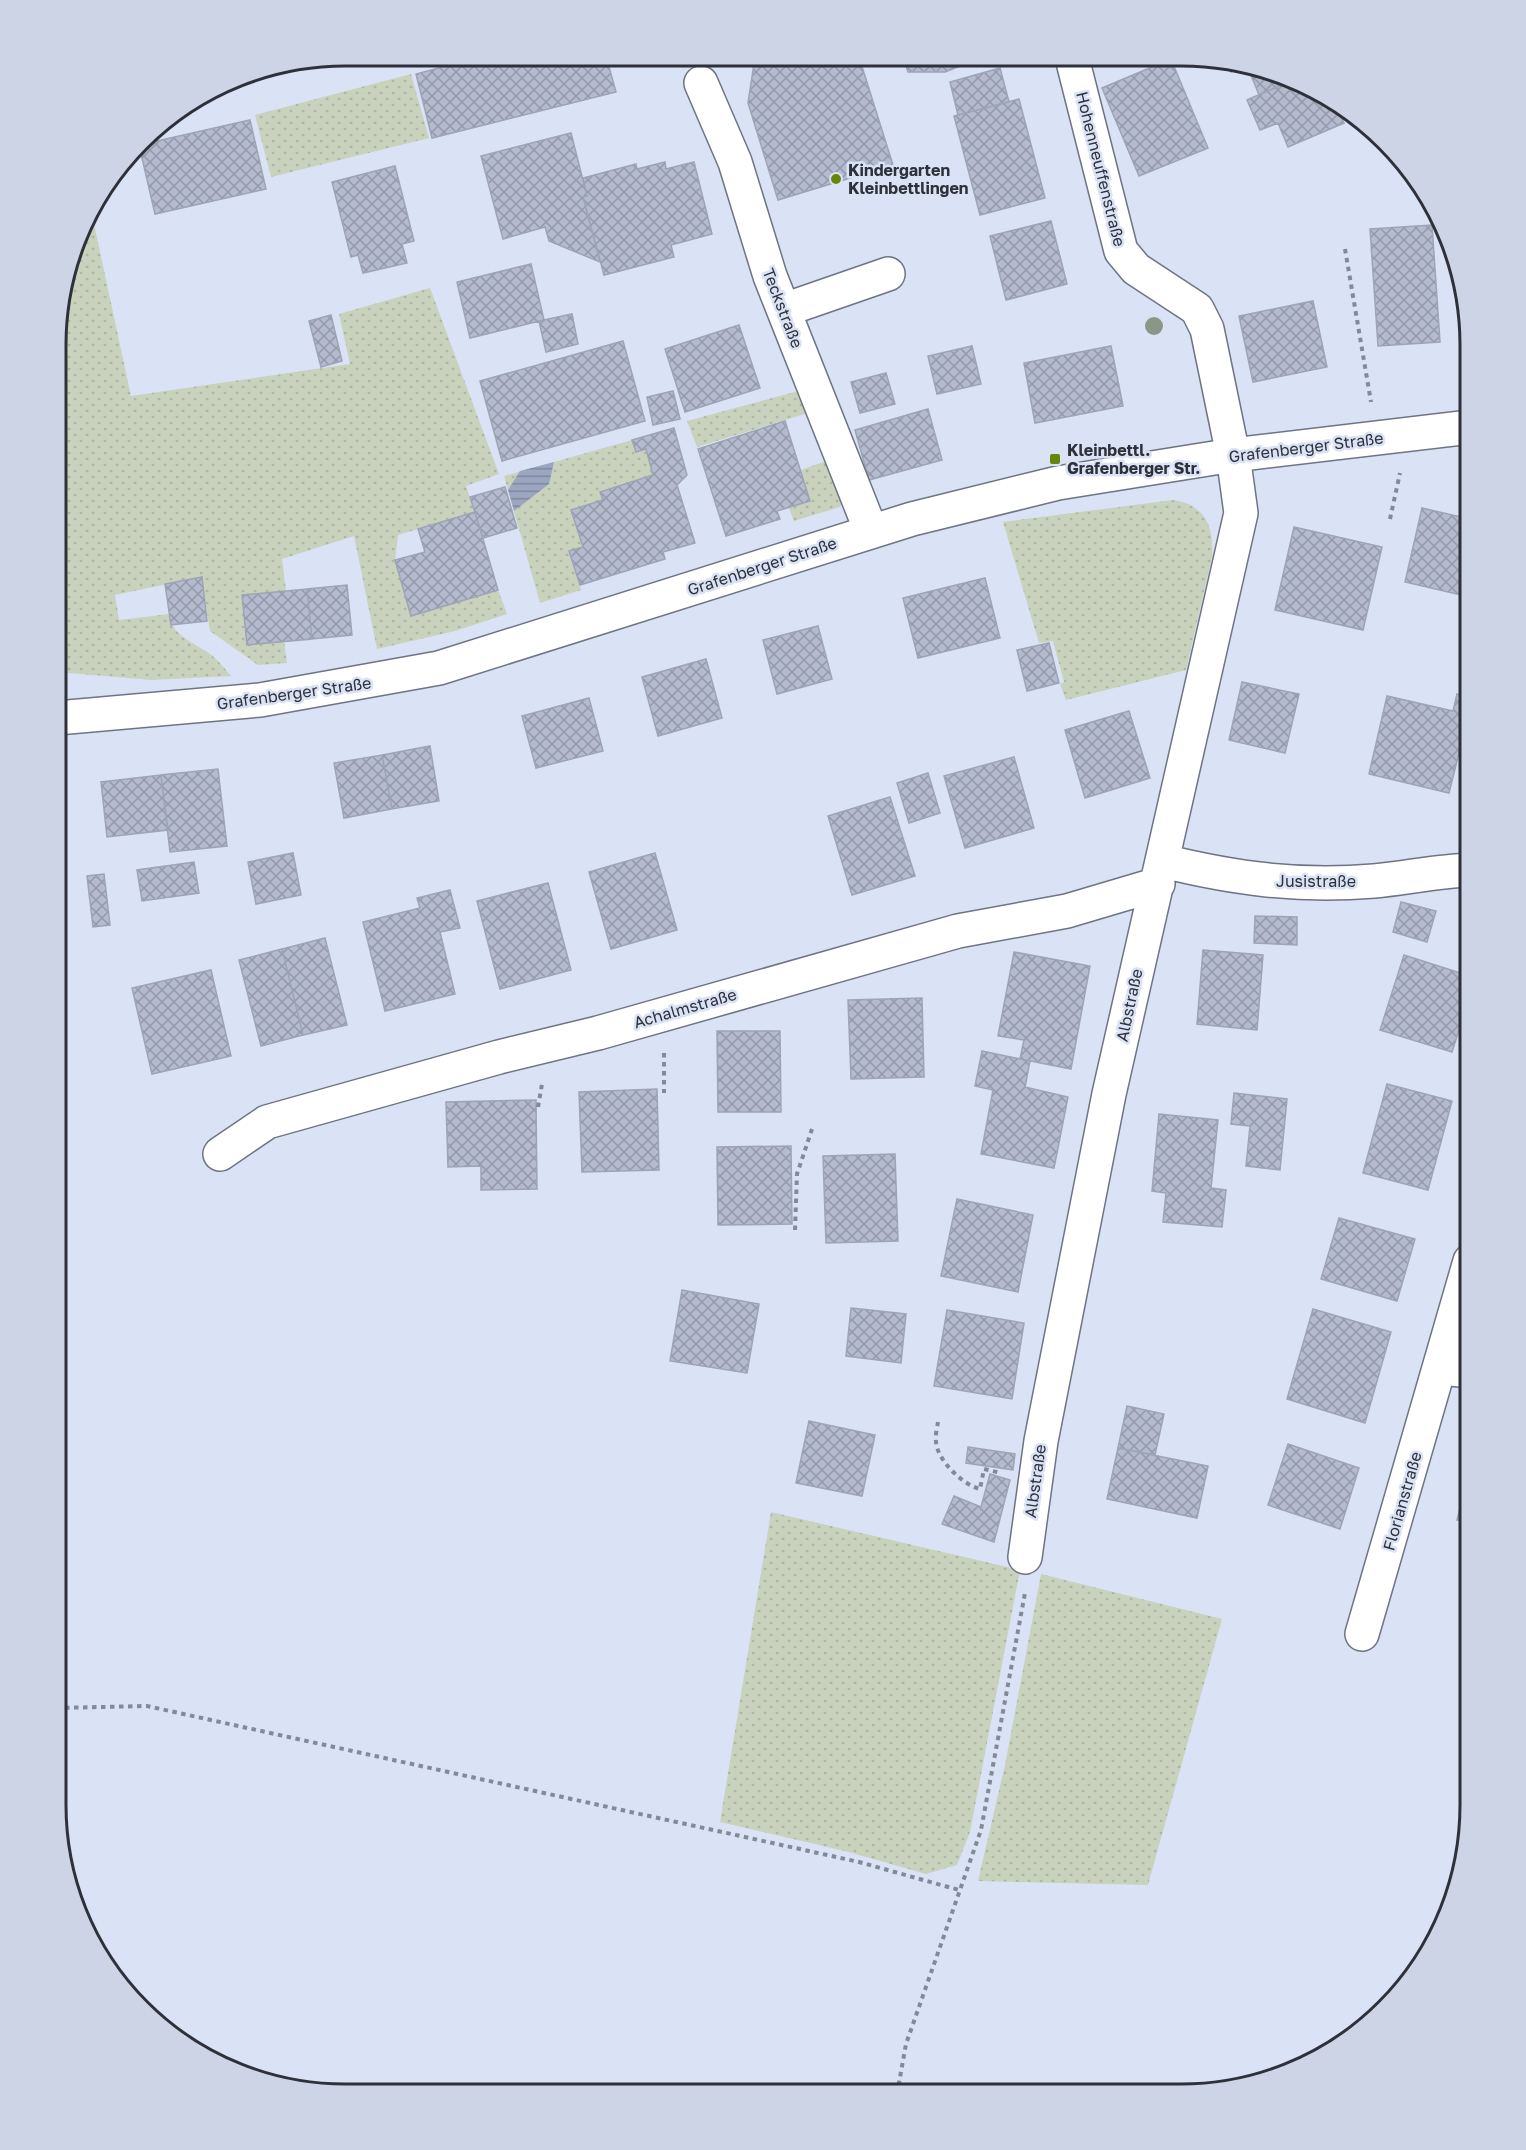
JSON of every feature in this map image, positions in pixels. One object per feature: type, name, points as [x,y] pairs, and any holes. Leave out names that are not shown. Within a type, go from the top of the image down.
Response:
[{"type":"street","name":"Hohenneuffenstraße","points":[[1074,66],[1121,251],[1136,269],[1197,309],[1207,329],[1233,455]]},
{"type":"street","name":"Teckstraße","points":[[701,83],[735,162],[770,276],[871,531]]},
{"type":"street","points":[[784,310],[888,274]]},
{"type":"street","name":"Grafenberger Straße","points":[[66,717],[260,700],[439,668],[871,531],[1024,490],[1233,455],[1460,429]]},
{"type":"street","name":"Albstraße","points":[[1025,1557],[1041,1441],[1114,1071],[1241,513],[1233,455]]},
{"type":"street","name":"Jusistraße","points":[[1161,872],[1223,875],[1269,882],[1374,881],[1460,871]]},
{"type":"street","name":"Achalmstraße","points":[[220,1154],[267,1122],[499,1057],[598,1033],[958,931],[1067,911],[1161,872]]},
{"type":"street","name":"Florianstraße","points":[[1362,1634],[1455,1369],[1460,1333]]},
{"type":"path","points":[[1345,249],[1378,438]]},
{"type":"path","points":[[1390,519],[1409,435]]},
{"type":"path","points":[[795,1230],[797,1174],[812,1129]]},
{"type":"path","points":[[938,1422],[936,1444],[956,1474],[973,1488],[980,1489],[984,1469],[1007,1474]]},
{"type":"path","points":[[899,2084],[906,2044],[981,1830],[1029,1569],[1025,1557]]},
{"type":"path","points":[[66,1708],[147,1706],[859,1862],[959,1890]]},
{"type":"green space","points":[[411,74],[429,138],[271,177],[255,115]]},
{"type":"green space","points":[[94,223],[131,396],[350,364],[339,314],[430,288],[499,474],[466,486],[475,512],[398,535],[395,560],[411,616],[498,590],[507,614],[455,631],[377,649],[354,536],[282,559],[286,591],[242,595],[247,645],[284,641],[287,663],[258,665],[210,631],[201,577],[115,595],[119,620],[169,614],[171,622],[180,635],[215,658],[231,676],[152,680],[66,673],[68,308],[75,273]]},
{"type":"green space","points":[[798,391],[808,413],[697,447],[687,421]]},
{"type":"green space","points":[[632,440],[636,452],[646,449],[653,475],[600,491],[603,500],[571,510],[583,547],[569,552],[581,590],[540,603],[504,476]]},
{"type":"green space","points":[[826,461],[842,500],[840,507],[794,521],[789,508],[810,501],[801,470]]},
{"type":"green space","points":[[1173,500],[1193,507],[1206,519],[1212,546],[1212,557],[1186,670],[1066,700],[1060,684],[1064,682],[1053,641],[1039,643],[1003,522]]},
{"type":"green space","points":[[771,1512],[1020,1570],[970,1832],[957,1865],[926,1874],[845,1851],[720,1822]]},
{"type":"green space","points":[[1041,1574],[1222,1619],[1148,1885],[978,1881],[1005,1765]]},
{"type":"water","points":[[554,462],[549,484],[514,511],[508,490],[520,471]]},
{"type":"building","points":[[446,66],[609,66],[616,92],[432,138],[416,74]]},
{"type":"building","points":[[754,66],[862,66],[893,165],[778,200],[748,103]]},
{"type":"building","points":[[906,66],[960,66],[945,72],[908,72]]},
{"type":"building","points":[[1154,66],[1174,66],[1208,148],[1139,176],[1102,88]]},
{"type":"building","points":[[1000,68],[1009,102],[958,115],[950,82]]},
{"type":"building","points":[[1251,74],[1282,85],[1259,95]]},
{"type":"building","points":[[1282,85],[1321,103],[1341,117],[1344,123],[1288,147],[1278,123],[1260,130],[1247,100]]},
{"type":"building","points":[[1019,99],[1045,198],[980,215],[954,116]]},
{"type":"building","points":[[250,120],[266,189],[155,214],[141,155],[154,142]]},
{"type":"building","points":[[571,133],[587,196],[583,197],[600,262],[549,241],[545,227],[503,239],[481,156]]},
{"type":"building","points":[[665,162],[666,169],[694,162],[712,234],[671,245],[674,257],[604,275],[583,197],[587,196],[583,178],[636,164],[637,169]]},
{"type":"building","points":[[395,166],[414,241],[402,244],[407,263],[363,273],[358,255],[351,257],[332,182]]},
{"type":"building","points":[[1051,221],[1067,284],[1006,300],[990,236]]},
{"type":"building","points":[[1432,225],[1440,342],[1378,346],[1370,229]]},
{"type":"building","points":[[531,264],[544,320],[470,338],[457,282]]},
{"type":"building","points":[[1313,301],[1327,367],[1253,382],[1239,316]]},
{"type":"building","points":[[572,314],[578,344],[546,352],[539,321]]},
{"type":"building","points":[[331,315],[342,361],[321,367],[309,321]]},
{"type":"building","points":[[739,325],[760,388],[685,412],[665,349]]},
{"type":"building","points":[[623,341],[645,421],[502,461],[480,381]]},
{"type":"building","points":[[972,346],[981,384],[937,394],[928,356]]},
{"type":"building","points":[[1111,346],[1123,406],[1035,423],[1024,363]]},
{"type":"building","points":[[886,373],[895,404],[860,413],[851,382]]},
{"type":"building","points":[[673,391],[680,419],[653,425],[647,397]]},
{"type":"building","points":[[928,409],[942,460],[869,480],[855,430]]},
{"type":"building","points":[[785,421],[810,501],[777,511],[780,519],[726,536],[698,449]]},
{"type":"building","points":[[674,428],[687,475],[677,485],[695,543],[663,552],[665,559],[580,585],[569,551],[583,547],[571,510],[603,500],[600,492],[653,475],[646,449],[636,452],[632,440]]},
{"type":"building","points":[[505,487],[517,528],[483,538],[470,497]]},
{"type":"building","points":[[1422,508],[1460,517],[1460,595],[1405,582]]},
{"type":"building","points":[[475,512],[498,590],[411,616],[395,560],[425,552],[418,529]]},
{"type":"building","points":[[1294,527],[1382,547],[1363,630],[1275,610]]},
{"type":"building","points":[[202,577],[207,621],[171,625],[165,584]]},
{"type":"building","points":[[985,578],[1000,638],[918,658],[903,598]]},
{"type":"building","points":[[347,585],[352,635],[312,639],[307,589]]},
{"type":"building","points":[[307,589],[312,639],[247,645],[242,595]]},
{"type":"building","points":[[818,626],[832,679],[777,694],[763,640]]},
{"type":"building","points":[[1049,643],[1059,683],[1027,691],[1017,650]]},
{"type":"building","points":[[706,659],[722,718],[658,736],[642,677]]},
{"type":"building","points":[[1242,682],[1299,694],[1285,753],[1229,740]]},
{"type":"building","points":[[1457,694],[1460,695],[1460,749],[1449,793],[1369,774],[1387,696],[1453,711]]},
{"type":"building","points":[[589,698],[603,751],[536,768],[522,716]]},
{"type":"building","points":[[1129,711],[1150,778],[1085,798],[1065,730]]},
{"type":"building","points":[[430,746],[439,801],[392,809],[382,755]]},
{"type":"building","points":[[382,755],[392,809],[344,818],[334,763]]},
{"type":"building","points":[[1014,757],[1034,828],[965,848],[944,776]]},
{"type":"building","points":[[218,769],[227,846],[170,852],[161,775]]},
{"type":"building","points":[[928,773],[940,813],[909,823],[897,783]]},
{"type":"building","points":[[161,775],[168,830],[107,837],[101,782]]},
{"type":"building","points":[[890,797],[915,876],[852,895],[828,816]]},
{"type":"building","points":[[293,853],[301,895],[256,904],[248,862]]},
{"type":"building","points":[[655,853],[677,930],[611,949],[589,872]]},
{"type":"building","points":[[194,862],[199,893],[142,901],[137,870]]},
{"type":"building","points":[[104,874],[110,925],[93,927],[87,876]]},
{"type":"building","points":[[548,883],[571,970],[500,989],[477,901]]},
{"type":"building","points":[[450,890],[460,928],[440,932],[455,994],[385,1011],[363,922],[420,908],[417,898]]},
{"type":"building","points":[[1401,902],[1436,911],[1427,942],[1393,932]]},
{"type":"building","points":[[1255,916],[1297,917],[1297,945],[1254,943]]},
{"type":"building","points":[[325,938],[347,1025],[303,1035],[282,949]]},
{"type":"building","points":[[282,949],[303,1035],[261,1046],[239,960]]},
{"type":"building","points":[[1203,950],[1263,955],[1257,1030],[1197,1024]]},
{"type":"building","points":[[1014,952],[1090,966],[1071,1069],[1020,1059],[1024,1040],[998,1036]]},
{"type":"building","points":[[1404,955],[1460,973],[1460,1027],[1452,1052],[1380,1030]]},
{"type":"building","points":[[211,970],[231,1056],[152,1074],[132,988]]},
{"type":"building","points":[[922,998],[924,1077],[851,1079],[848,1000]]},
{"type":"building","points":[[717,1031],[780,1031],[781,1112],[718,1112]]},
{"type":"building","points":[[982,1051],[1030,1061],[1025,1087],[1068,1097],[1054,1168],[981,1154],[993,1090],[975,1086]]},
{"type":"building","points":[[1387,1084],[1452,1101],[1428,1190],[1363,1173]]},
{"type":"building","points":[[657,1089],[659,1170],[582,1172],[579,1092]]},
{"type":"building","points":[[1234,1093],[1287,1099],[1280,1170],[1246,1166],[1250,1126],[1231,1124]]},
{"type":"building","points":[[536,1100],[537,1189],[481,1190],[481,1166],[448,1167],[446,1102]]},
{"type":"building","points":[[1159,1114],[1218,1120],[1211,1188],[1226,1190],[1222,1227],[1163,1222],[1166,1193],[1152,1191]]},
{"type":"building","points":[[791,1146],[792,1224],[718,1225],[717,1147]]},
{"type":"building","points":[[895,1154],[898,1241],[826,1243],[823,1156]]},
{"type":"building","points":[[957,1199],[1033,1215],[1018,1292],[941,1276]]},
{"type":"building","points":[[1339,1218],[1415,1239],[1397,1301],[1321,1279]]},
{"type":"building","points":[[682,1290],[759,1304],[747,1373],[670,1361]]},
{"type":"building","points":[[851,1308],[906,1314],[901,1363],[846,1356]]},
{"type":"building","points":[[1313,1309],[1391,1332],[1365,1423],[1287,1399]]},
{"type":"building","points":[[947,1310],[1024,1323],[1012,1399],[934,1386]]},
{"type":"building","points":[[1127,1406],[1164,1414],[1155,1455],[1118,1448]]},
{"type":"building","points":[[809,1421],[875,1435],[862,1496],[796,1483]]},
{"type":"building","points":[[1288,1444],[1359,1468],[1340,1529],[1268,1505]]},
{"type":"building","points":[[968,1447],[1015,1454],[1013,1470],[966,1463]]},
{"type":"building","points":[[1118,1448],[1208,1466],[1197,1518],[1107,1499]]},
{"type":"building","points":[[990,1474],[1010,1480],[994,1542],[942,1524],[954,1496],[981,1507]]},
{"type":"place","name":"Kindergarten Kleinbettlingen","points":[[836,179]]},
{"type":"place","name":"Kleinbettl. Grafenberger Str.","points":[[1055,459]]}]
